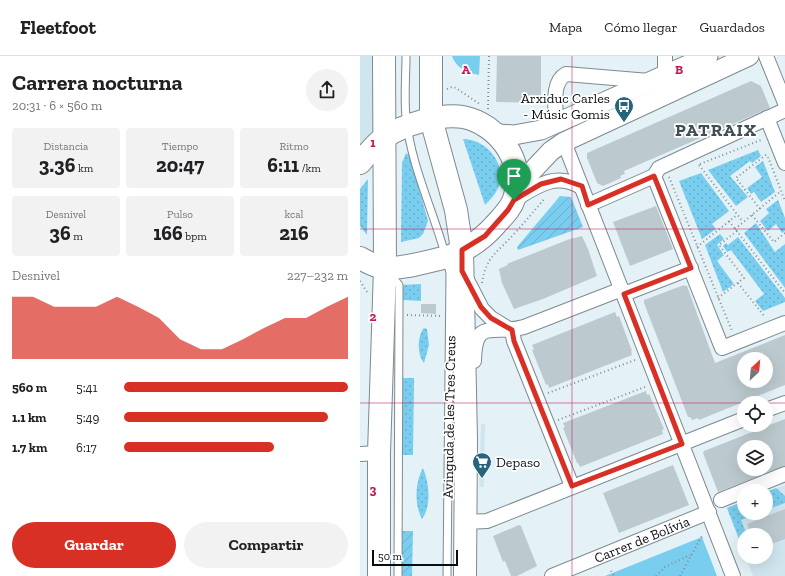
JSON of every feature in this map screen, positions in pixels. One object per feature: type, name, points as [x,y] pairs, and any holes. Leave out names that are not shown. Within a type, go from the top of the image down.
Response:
[{"type":"main road","points":[[379,576],[370,453],[385,268],[384,56]]},
{"type":"main road","name":"Avinguda de les Tres Creus","points":[[431,56],[431,119],[456,210],[457,260],[466,388],[465,576]]},
{"type":"main road","points":[[498,134],[514,135],[529,133],[556,123],[708,56]]},
{"type":"main road","points":[[360,258],[385,268],[457,260],[485,236],[508,210],[516,194],[552,151],[564,142],[749,56]]},
{"type":"main road","points":[[360,163],[369,151],[385,137],[407,126],[431,119],[461,117],[474,120],[498,134],[506,143],[515,164],[516,194]]},
{"type":"street","points":[[556,123],[556,84],[560,78],[566,74],[658,78],[665,56]]},
{"type":"street","points":[[766,56],[785,103]]},
{"type":"street","points":[[588,205],[654,176],[659,168],[785,110]]},
{"type":"street","points":[[767,118],[785,163]]},
{"type":"street","points":[[564,142],[733,576]]},
{"type":"street","points":[[654,176],[722,348],[785,323]]},
{"type":"street","points":[[516,194],[541,184],[561,179],[582,186]]},
{"type":"street","points":[[457,260],[482,309],[491,318],[512,330],[514,341],[572,486]]},
{"type":"street","points":[[466,388],[474,376],[475,344],[477,338],[489,329],[512,330],[691,268]]},
{"type":"street","points":[[773,407],[785,403]]},
{"type":"street","points":[[466,522],[487,521],[737,422]]},
{"type":"street","points":[[721,500],[785,474]]},
{"type":"street","name":"Carrer de Bolívia","points":[[552,576],[709,512]]},
{"type":"lane","name":"Avinguda de les Tres Creus","points":[[406,56],[407,126],[428,205],[457,260],[451,288],[448,576]]},
{"type":"lane","points":[[385,268],[399,285],[398,576]]},
{"type":"path","points":[[488,110],[490,56]]},
{"type":"path","points":[[743,222],[699,165],[761,140],[785,201]]},
{"type":"path","points":[[760,208],[736,178],[767,154]]},
{"type":"path","points":[[669,176],[731,332],[738,329]]},
{"type":"path","points":[[735,229],[781,191]]},
{"type":"path","points":[[483,288],[484,274],[492,256],[514,235],[547,194]]},
{"type":"path","points":[[697,246],[737,214]]},
{"type":"path","points":[[752,215],[774,242],[785,233]]},
{"type":"path","points":[[729,221],[785,293]]},
{"type":"path","points":[[718,298],[744,278],[719,245],[737,232]]},
{"type":"path","points":[[360,281],[369,295]]},
{"type":"path","points":[[738,283],[766,318]]},
{"type":"path","points":[[403,314],[444,316]]},
{"type":"path","points":[[759,321],[772,316]]},
{"type":"path","points":[[546,394],[635,360]]},
{"type":"path","points":[[557,421],[645,387]]},
{"type":"path","points":[[680,576],[703,534]]},
{"type":"path","points":[[656,576],[665,566],[692,555]]},
{"type":"path","points":[[612,570],[614,576]]},
{"type":"shaded area","points":[[360,56],[385,56],[382,133],[360,159]]},
{"type":"shaded area","points":[[452,56],[480,56],[479,75],[470,73],[459,67]]},
{"type":"shaded area","points":[[463,139],[480,143],[487,148],[498,162],[500,179],[498,188],[485,205]]},
{"type":"shaded area","points":[[758,150],[761,156],[752,163],[750,161],[730,176],[748,197],[736,206],[708,170]]},
{"type":"shaded area","points":[[406,153],[410,156],[428,221],[423,234],[419,238],[401,242],[402,163]]},
{"type":"shaded area","points":[[763,161],[775,192],[761,202],[754,192],[751,194],[747,188],[762,177],[755,167]]},
{"type":"shaded area","points":[[701,173],[729,211],[712,224],[716,229],[702,239],[679,181]]},
{"type":"shaded area","points":[[368,179],[367,235],[360,226],[360,189]]},
{"type":"shaded area","points":[[560,196],[571,197],[583,227],[518,250],[517,247]]},
{"type":"shaded area","points":[[778,200],[785,218],[785,231],[782,233],[776,224],[768,231],[760,221],[769,213],[766,209]]},
{"type":"shaded area","points":[[756,223],[775,252],[785,244],[785,288],[744,233]]},
{"type":"shaded area","points":[[720,234],[724,239],[717,245],[724,255],[717,261],[734,284],[723,292],[705,245]]},
{"type":"shaded area","points":[[738,237],[785,298],[785,302],[763,311],[755,301],[764,294],[731,250],[727,252],[723,246],[726,243],[728,245]]},
{"type":"shaded area","points":[[421,284],[421,301],[403,300],[402,285]]},
{"type":"shaded area","points":[[424,328],[427,329],[429,345],[424,363],[419,351],[419,340]]},
{"type":"shaded area","points":[[403,378],[414,378],[413,455],[402,455]]},
{"type":"shaded area","points":[[481,424],[485,424],[484,487],[479,487]]},
{"type":"shaded area","points":[[423,468],[427,480],[428,501],[422,519],[419,513],[416,494],[418,480]]},
{"type":"shaded area","points":[[785,485],[785,576],[753,576],[749,564],[773,564],[773,528],[737,528],[737,534],[727,508],[737,504],[737,520],[773,520],[773,489]]},
{"type":"shaded area","points":[[776,488],[785,496],[785,503],[773,507],[773,489]]},
{"type":"shaded area","points":[[737,504],[737,520],[741,520],[744,528],[737,528],[737,534],[727,508]]},
{"type":"shaded area","points":[[401,531],[413,531],[412,576],[401,576]]},
{"type":"shaded area","points":[[702,537],[717,576],[605,576]]},
{"type":"building","points":[[497,56],[541,56],[541,103],[496,102]]},
{"type":"building","points":[[751,81],[761,86],[770,108],[624,171],[625,174],[620,176],[621,178],[603,186],[597,183],[587,158],[587,153]]},
{"type":"building","points":[[656,206],[673,249],[630,266],[613,222]]},
{"type":"building","points":[[582,236],[597,276],[543,299],[514,309],[502,283],[499,269],[508,265],[507,264],[567,240]]},
{"type":"building","points":[[684,285],[687,286],[715,363],[737,354],[737,388],[773,388],[773,352],[742,352],[785,335],[785,385],[758,396],[737,396],[737,405],[699,420],[698,418],[692,420],[688,417],[644,300]]},
{"type":"building","points":[[421,304],[436,304],[436,314],[421,313]]},
{"type":"building","points":[[615,312],[617,317],[619,316],[632,351],[632,355],[549,388],[548,384],[546,385],[532,350],[534,349],[532,345]]},
{"type":"building","points":[[646,391],[647,395],[649,394],[664,429],[662,430],[663,434],[580,467],[563,428],[565,427],[563,423]]},
{"type":"building","points":[[785,419],[785,466],[773,471],[773,440],[737,440],[737,476],[759,476],[718,492],[703,453],[704,451],[752,432],[773,432],[773,424]]},
{"type":"building","points":[[673,465],[689,505],[619,533],[603,493]]},
{"type":"building","points":[[785,509],[785,539],[773,543],[773,528],[748,528],[747,524],[757,520],[773,520],[773,514]]},
{"type":"building","points":[[519,525],[521,526],[537,566],[517,576],[511,576],[505,561],[503,562],[493,536]]},
{"type":"place","name":"Arxiduc Carles - Músic Gomis","points":[[624,123]]},
{"type":"place","name":"Depaso","points":[[482,479]]},
{"type":"district","name":"PATRAIX","points":[[716,130]]},
{"type":"route","points":[[654,176],[691,268],[624,294],[682,444],[572,486],[514,341],[512,330],[491,318],[482,309],[462,271],[462,250],[485,236],[508,210],[514,200],[541,184],[561,179],[571,181],[582,186],[588,205],[654,176]]}]
